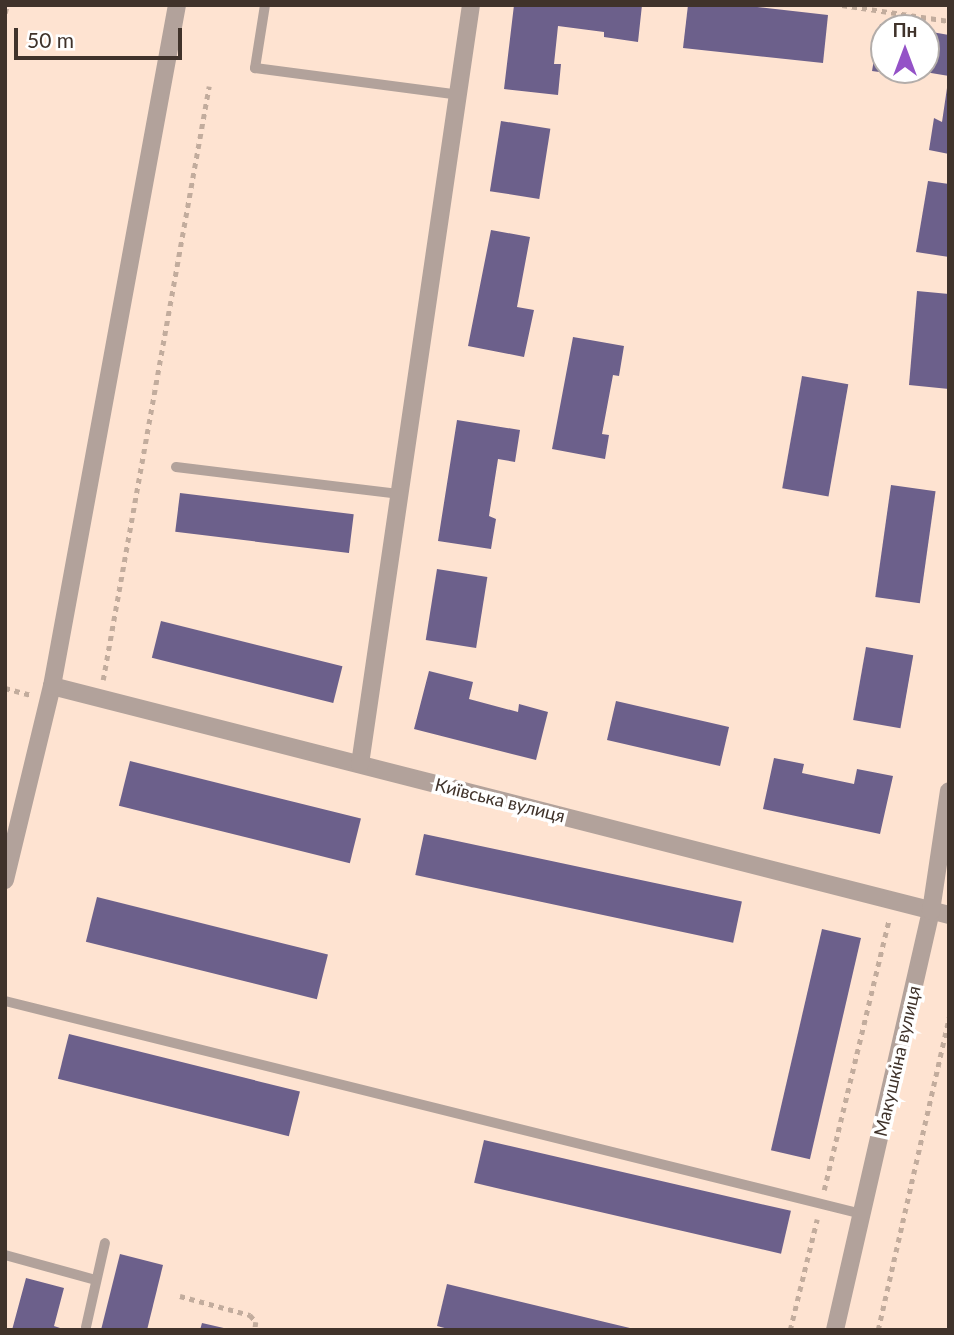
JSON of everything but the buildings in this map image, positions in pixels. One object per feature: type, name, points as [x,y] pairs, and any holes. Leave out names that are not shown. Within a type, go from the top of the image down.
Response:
[{"type":"street","points":[[5,880],[50,693],[177,5]]},
{"type":"street","points":[[360,764],[460,95],[471,5]]},
{"type":"street","name":"Київська вулиця","points":[[50,693],[100,698],[940,913]]},
{"type":"street","name":"Макушкіна вулиця","points":[[835,1330],[862,1214],[940,913],[949,791]]},
{"type":"lane","points":[[265,5],[256,68],[460,95]]},
{"type":"lane","points":[[176,467],[400,494]]},
{"type":"lane","points":[[5,1001],[862,1214]]},
{"type":"lane","points":[[86,1327],[105,1243]]},
{"type":"lane","points":[[5,1255],[96,1280]]},
{"type":"path","points":[[5,13],[7,5]]},
{"type":"path","points":[[842,5],[949,21]]},
{"type":"path","points":[[100,698],[209,86]]},
{"type":"path","points":[[5,688],[50,693]]},
{"type":"path","points":[[790,1330],[891,912]]},
{"type":"path","points":[[878,1330],[949,1017]]},
{"type":"path","points":[[180,1296],[250,1315],[256,1322],[255,1330]]}]
